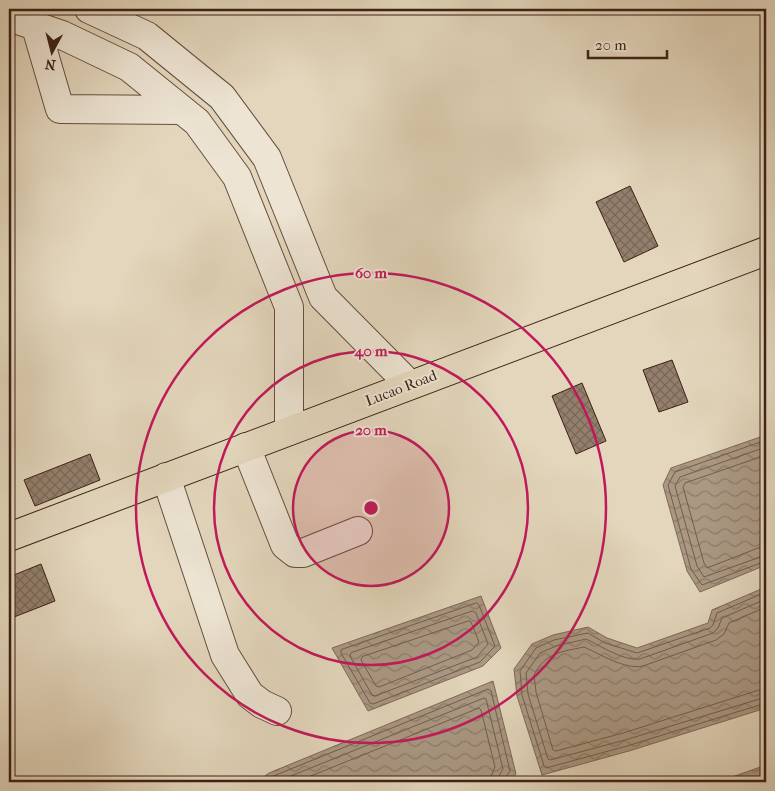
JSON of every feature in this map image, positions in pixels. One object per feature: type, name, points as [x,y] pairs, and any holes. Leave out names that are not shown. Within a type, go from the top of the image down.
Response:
[{"type":"highway","name":"Lucao Road","points":[[9,537],[766,250]]},
{"type":"street","points":[[62,35],[72,9]]},
{"type":"street","points":[[89,9],[147,36],[222,97],[267,158],[323,297],[410,385]]},
{"type":"street","points":[[9,18],[62,35],[129,67],[197,122],[237,177],[289,307],[289,431]]},
{"type":"street","points":[[36,26],[60,110],[182,110]]},
{"type":"street","points":[[289,307],[323,297]]},
{"type":"street","points":[[246,447],[285,546],[295,553],[303,553],[358,531]]},
{"type":"street","points":[[166,477],[225,655],[250,695],[262,704],[277,711]]},
{"type":"water","points":[[766,435],[766,565],[700,592],[687,571],[663,485],[671,468]]},
{"type":"water","points":[[766,587],[766,708],[629,751],[542,775],[517,696],[514,669],[532,644],[553,635],[588,627],[607,638],[637,648],[708,623],[712,610]]},
{"type":"water","points":[[481,596],[501,648],[483,666],[368,711],[332,648]]},
{"type":"water","points":[[493,681],[516,774],[507,782],[257,782],[269,773]]},
{"type":"water","points":[[766,765],[766,782],[718,782]]},
{"type":"building","points":[[630,186],[658,246],[624,262],[596,202]]},
{"type":"building","points":[[672,360],[688,402],[659,412],[643,370]]},
{"type":"building","points":[[582,383],[606,441],[576,454],[552,396]]},
{"type":"building","points":[[90,454],[100,480],[35,506],[24,480]]},
{"type":"building","points":[[41,564],[55,601],[9,619],[9,577]]}]
